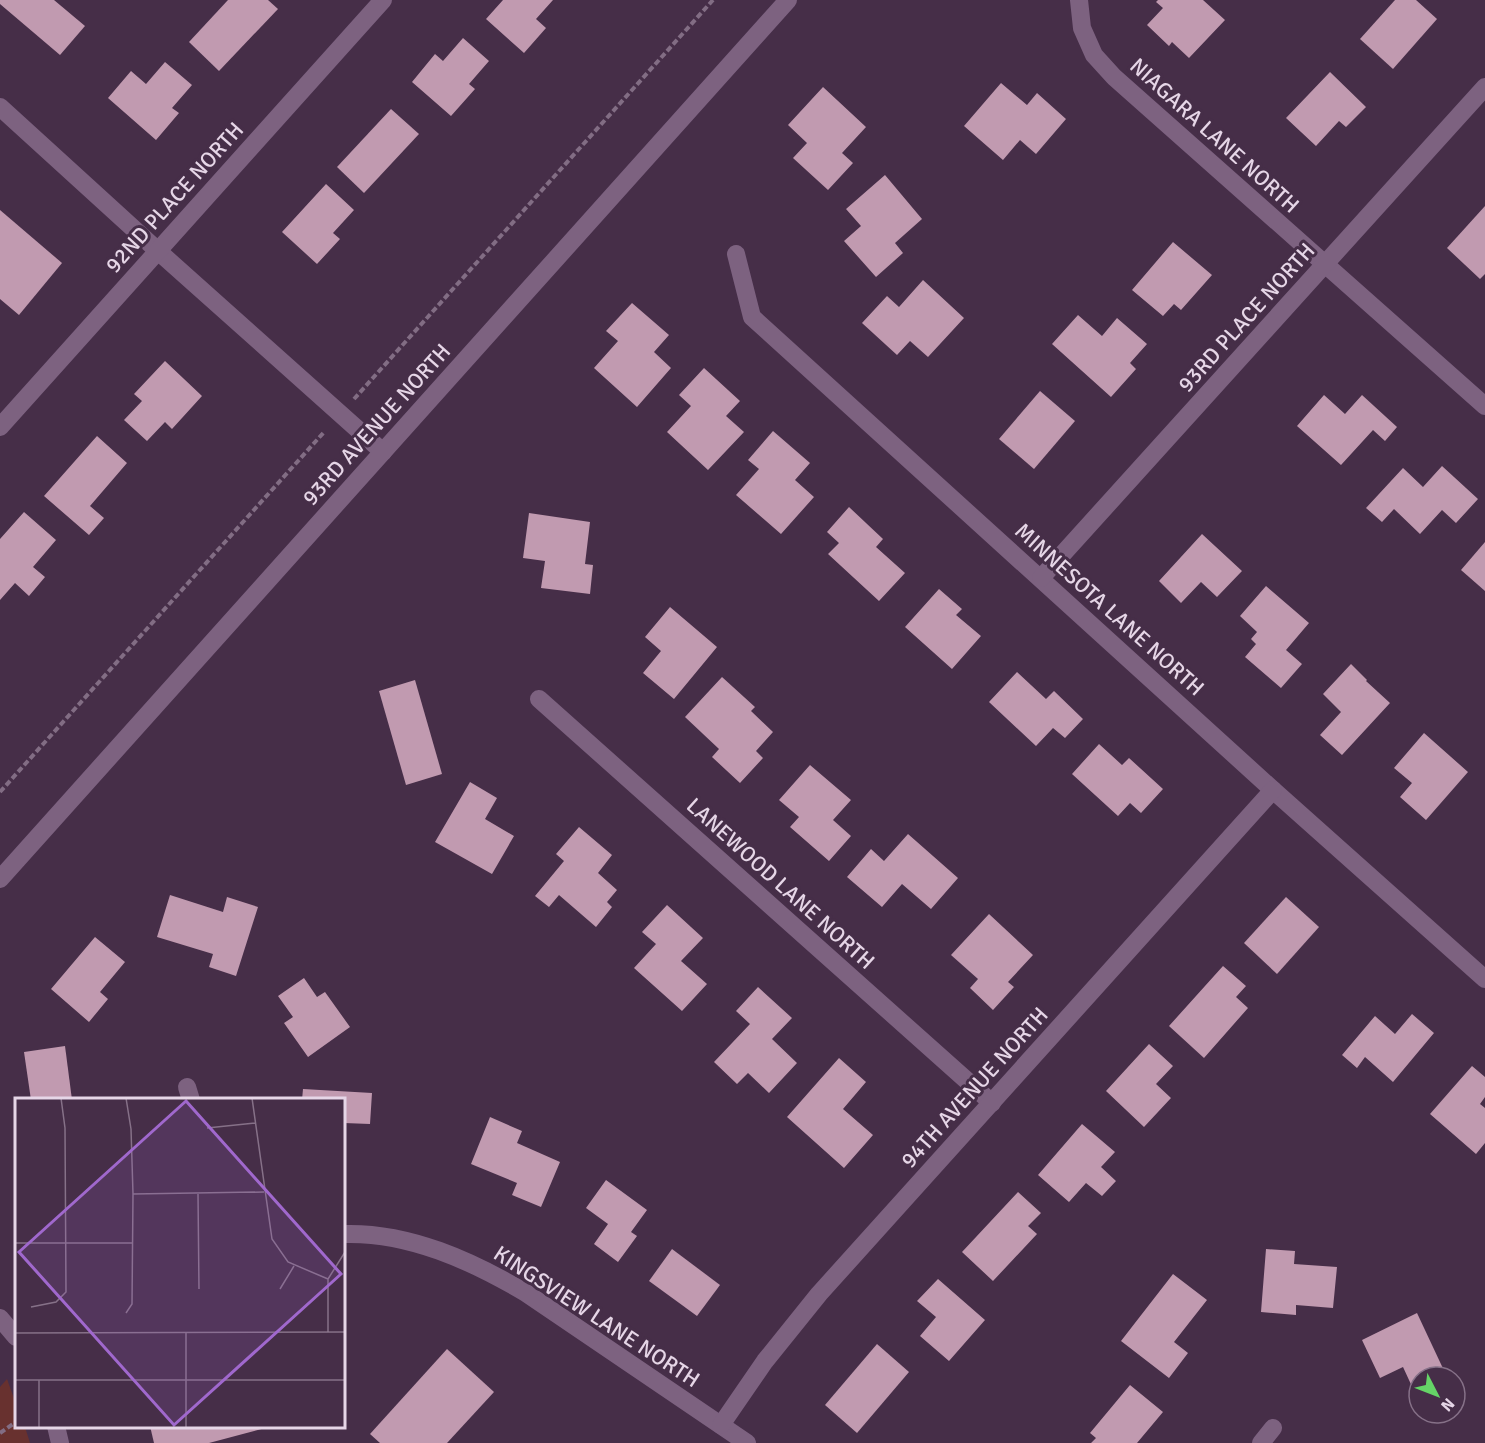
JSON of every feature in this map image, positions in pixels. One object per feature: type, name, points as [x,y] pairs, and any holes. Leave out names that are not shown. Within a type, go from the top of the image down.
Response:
[{"type":"street","name":"92ND PLACE NORTH","points":[[0,427],[383,0]]},
{"type":"street","name":"93RD AVENUE NORTH","points":[[0,879],[788,0]]},
{"type":"street","name":"NIAGARA LANE NORTH","points":[[1079,0],[1082,28],[1094,55],[1114,77],[1485,406]]},
{"type":"street","name":"93RD PLACE NORTH","points":[[1041,578],[1485,87]]},
{"type":"street","points":[[0,107],[383,452]]},
{"type":"street","name":"MINNESOTA LANE NORTH","points":[[736,254],[752,317],[1273,790],[1485,979]]},
{"type":"street","name":"LANEWOOD LANE NORTH","points":[[538,699],[992,1103]]},
{"type":"street","name":"94TH AVENUE NORTH","points":[[721,1425],[765,1361],[819,1294],[1273,790]]},
{"type":"street","name":"KINGSVIEW LANE NORTH","points":[[345,1234],[379,1236],[409,1242],[462,1259],[497,1276],[526,1293],[747,1443]]},
{"type":"street","points":[[0,1318],[15,1336]]},
{"type":"street","points":[[56,1428],[60,1443]]},
{"type":"street","points":[[1261,1443],[1273,1428]]},
{"type":"path","points":[[0,1433],[15,1423]]},
{"type":"shaded area","points":[[7,1379],[15,1401],[15,1428],[25,1428],[30,1443],[0,1443],[0,1387]]},
{"type":"building","points":[[0,0],[54,0],[85,26],[60,55],[0,4]]},
{"type":"building","points":[[228,0],[268,0],[278,9],[219,71],[189,42]]},
{"type":"building","points":[[503,0],[553,0],[536,19],[546,28],[524,53],[486,19]]},
{"type":"building","points":[[1158,0],[1203,0],[1225,20],[1189,58],[1172,42],[1169,46],[1147,25],[1163,8],[1156,2]]},
{"type":"building","points":[[1395,0],[1416,0],[1437,19],[1393,69],[1360,39]]},
{"type":"building","points":[[463,38],[489,61],[469,84],[475,89],[451,116],[412,82],[435,54],[443,61]]},
{"type":"building","points":[[165,62],[192,85],[172,108],[179,113],[156,140],[108,98],[131,71],[146,84]]},
{"type":"building","points":[[1330,72],[1366,107],[1346,127],[1339,121],[1316,146],[1286,118]]},
{"type":"building","points":[[1001,83],[1027,105],[1037,93],[1066,119],[1036,154],[1020,140],[1003,160],[964,126]]},
{"type":"building","points":[[823,87],[866,127],[842,153],[853,163],[828,190],[793,158],[807,143],[788,125]]},
{"type":"building","points":[[391,109],[419,134],[364,193],[337,167]]},
{"type":"building","points":[[885,175],[922,219],[895,243],[903,253],[876,277],[844,241],[861,226],[846,209]]},
{"type":"building","points":[[326,184],[354,210],[333,233],[340,239],[317,264],[282,232]]},
{"type":"building","points":[[1485,206],[1485,274],[1480,279],[1447,248]]},
{"type":"building","points":[[0,210],[62,263],[19,315],[0,299]]},
{"type":"building","points":[[1173,242],[1212,275],[1181,310],[1174,304],[1163,316],[1132,290]]},
{"type":"building","points":[[923,280],[964,318],[928,357],[910,341],[897,355],[862,323],[887,296],[899,307]]},
{"type":"building","points":[[632,303],[669,335],[654,352],[671,368],[637,407],[594,368],[618,341],[606,331]]},
{"type":"building","points":[[1078,315],[1102,336],[1117,318],[1147,344],[1130,363],[1136,369],[1111,397],[1052,344]]},
{"type":"building","points":[[165,361],[202,396],[172,429],[165,422],[147,441],[124,420],[142,401],[134,394]]},
{"type":"building","points":[[704,368],[740,401],[726,416],[744,432],[708,470],[667,432],[691,406],[679,395]]},
{"type":"building","points":[[1040,391],[1075,421],[1034,469],[999,439]]},
{"type":"building","points":[[1324,395],[1345,414],[1362,395],[1397,427],[1385,441],[1373,430],[1341,465],[1297,426]]},
{"type":"building","points":[[773,431],[810,463],[795,480],[814,497],[781,534],[736,495],[759,469],[748,460]]},
{"type":"building","points":[[97,436],[127,463],[90,506],[104,518],[89,535],[44,496]]},
{"type":"building","points":[[1442,466],[1478,499],[1456,523],[1442,510],[1420,534],[1394,509],[1382,522],[1366,508],[1403,468],[1423,487]]},
{"type":"building","points":[[849,507],[883,539],[876,547],[905,573],[879,601],[828,554],[839,543],[827,532]]},
{"type":"building","points":[[24,512],[56,540],[33,567],[45,577],[29,596],[15,583],[0,600],[0,539]]},
{"type":"building","points":[[529,513],[590,522],[585,564],[593,565],[590,594],[541,588],[545,561],[523,558]]},
{"type":"building","points":[[1202,534],[1242,571],[1217,597],[1201,582],[1181,603],[1159,581]]},
{"type":"building","points":[[1485,542],[1485,591],[1461,570]]},
{"type":"building","points":[[1266,586],[1309,623],[1286,650],[1302,664],[1281,688],[1245,657],[1256,644],[1251,639],[1257,632],[1240,616]]},
{"type":"building","points":[[939,589],[962,609],[956,615],[981,636],[952,669],[905,627]]},
{"type":"building","points":[[670,607],[717,647],[674,699],[643,673],[661,651],[645,637]]},
{"type":"building","points":[[1351,664],[1390,703],[1342,755],[1320,735],[1341,712],[1323,694]]},
{"type":"building","points":[[1017,672],[1046,699],[1054,691],[1083,719],[1065,738],[1053,728],[1036,746],[989,702]]},
{"type":"building","points":[[722,677],[755,707],[751,711],[773,732],[756,751],[763,758],[740,783],[712,757],[719,749],[685,717]]},
{"type":"building","points":[[415,680],[442,774],[406,785],[379,691]]},
{"type":"building","points":[[1424,733],[1468,772],[1426,820],[1400,797],[1412,783],[1394,768]]},
{"type":"building","points":[[1099,744],[1122,765],[1129,758],[1163,789],[1141,813],[1130,803],[1118,816],[1072,774]]},
{"type":"building","points":[[810,765],[851,800],[833,820],[851,836],[829,861],[790,827],[799,817],[779,800]]},
{"type":"building","points":[[470,782],[497,798],[485,819],[514,836],[492,874],[435,842]]},
{"type":"building","points":[[579,827],[612,855],[598,873],[617,890],[607,902],[612,907],[596,927],[559,895],[549,907],[535,896],[564,861],[556,854]]},
{"type":"building","points":[[908,834],[958,878],[931,909],[902,884],[882,907],[847,877],[871,849],[884,861]]},
{"type":"building","points":[[170,895],[223,912],[227,897],[258,907],[236,976],[209,967],[213,954],[157,937]]},
{"type":"building","points":[[1286,897],[1319,927],[1277,974],[1244,943]]},
{"type":"building","points":[[667,905],[703,938],[681,961],[707,984],[682,1011],[634,968],[656,944],[642,932]]},
{"type":"building","points":[[989,914],[1033,955],[1008,982],[1014,987],[993,1010],[970,988],[978,979],[951,955]]},
{"type":"building","points":[[95,937],[125,962],[100,992],[108,999],[89,1022],[51,989]]},
{"type":"building","points":[[1223,966],[1246,986],[1236,997],[1248,1008],[1204,1058],[1169,1026]]},
{"type":"building","points":[[304,978],[317,997],[325,992],[350,1027],[308,1057],[284,1023],[293,1017],[278,996]]},
{"type":"building","points":[[758,987],[792,1018],[772,1039],[797,1063],[769,1093],[748,1073],[737,1084],[714,1062],[750,1024],[736,1011]]},
{"type":"building","points":[[1412,1014],[1434,1033],[1393,1082],[1365,1057],[1357,1068],[1342,1055],[1375,1016],[1395,1034]]},
{"type":"building","points":[[1149,1044],[1173,1066],[1156,1084],[1171,1098],[1144,1127],[1106,1091]]},
{"type":"building","points":[[65,1046],[72,1098],[31,1098],[24,1052]]},
{"type":"building","points":[[839,1058],[866,1082],[843,1109],[873,1135],[844,1168],[787,1117]]},
{"type":"building","points":[[1472,1066],[1485,1077],[1485,1097],[1480,1104],[1485,1108],[1485,1143],[1476,1154],[1430,1114]]},
{"type":"building","points":[[303,1089],[372,1093],[370,1124],[345,1123],[345,1098],[302,1098]]},
{"type":"building","points":[[490,1117],[522,1131],[517,1143],[560,1162],[541,1207],[512,1195],[517,1183],[471,1164]]},
{"type":"building","points":[[1082,1124],[1115,1152],[1101,1167],[1116,1181],[1102,1196],[1086,1183],[1069,1202],[1038,1175]]},
{"type":"building","points":[[606,1180],[647,1210],[631,1232],[637,1236],[618,1262],[594,1244],[608,1224],[586,1208]]},
{"type":"building","points":[[1018,1192],[1041,1213],[1028,1226],[1037,1234],[993,1281],[962,1252]]},
{"type":"building","points":[[672,1249],[720,1285],[697,1316],[649,1281]]},
{"type":"building","points":[[1266,1249],[1295,1251],[1294,1264],[1337,1267],[1333,1308],[1296,1305],[1296,1315],[1261,1312]]},
{"type":"building","points":[[1173,1274],[1207,1300],[1174,1342],[1188,1353],[1169,1378],[1121,1341]]},
{"type":"building","points":[[938,1279],[985,1320],[949,1361],[920,1336],[936,1317],[917,1301]]},
{"type":"building","points":[[1417,1313],[1441,1365],[1407,1365],[1407,1376],[1403,1367],[1380,1378],[1362,1340]]},
{"type":"building","points":[[877,1344],[909,1372],[857,1433],[825,1405]]},
{"type":"building","points":[[447,1349],[494,1392],[447,1443],[380,1443],[370,1434]]},
{"type":"building","points":[[1130,1385],[1163,1412],[1137,1443],[1091,1443],[1096,1438],[1090,1433]]},
{"type":"building","points":[[150,1428],[265,1428],[209,1443],[154,1443]]}]
